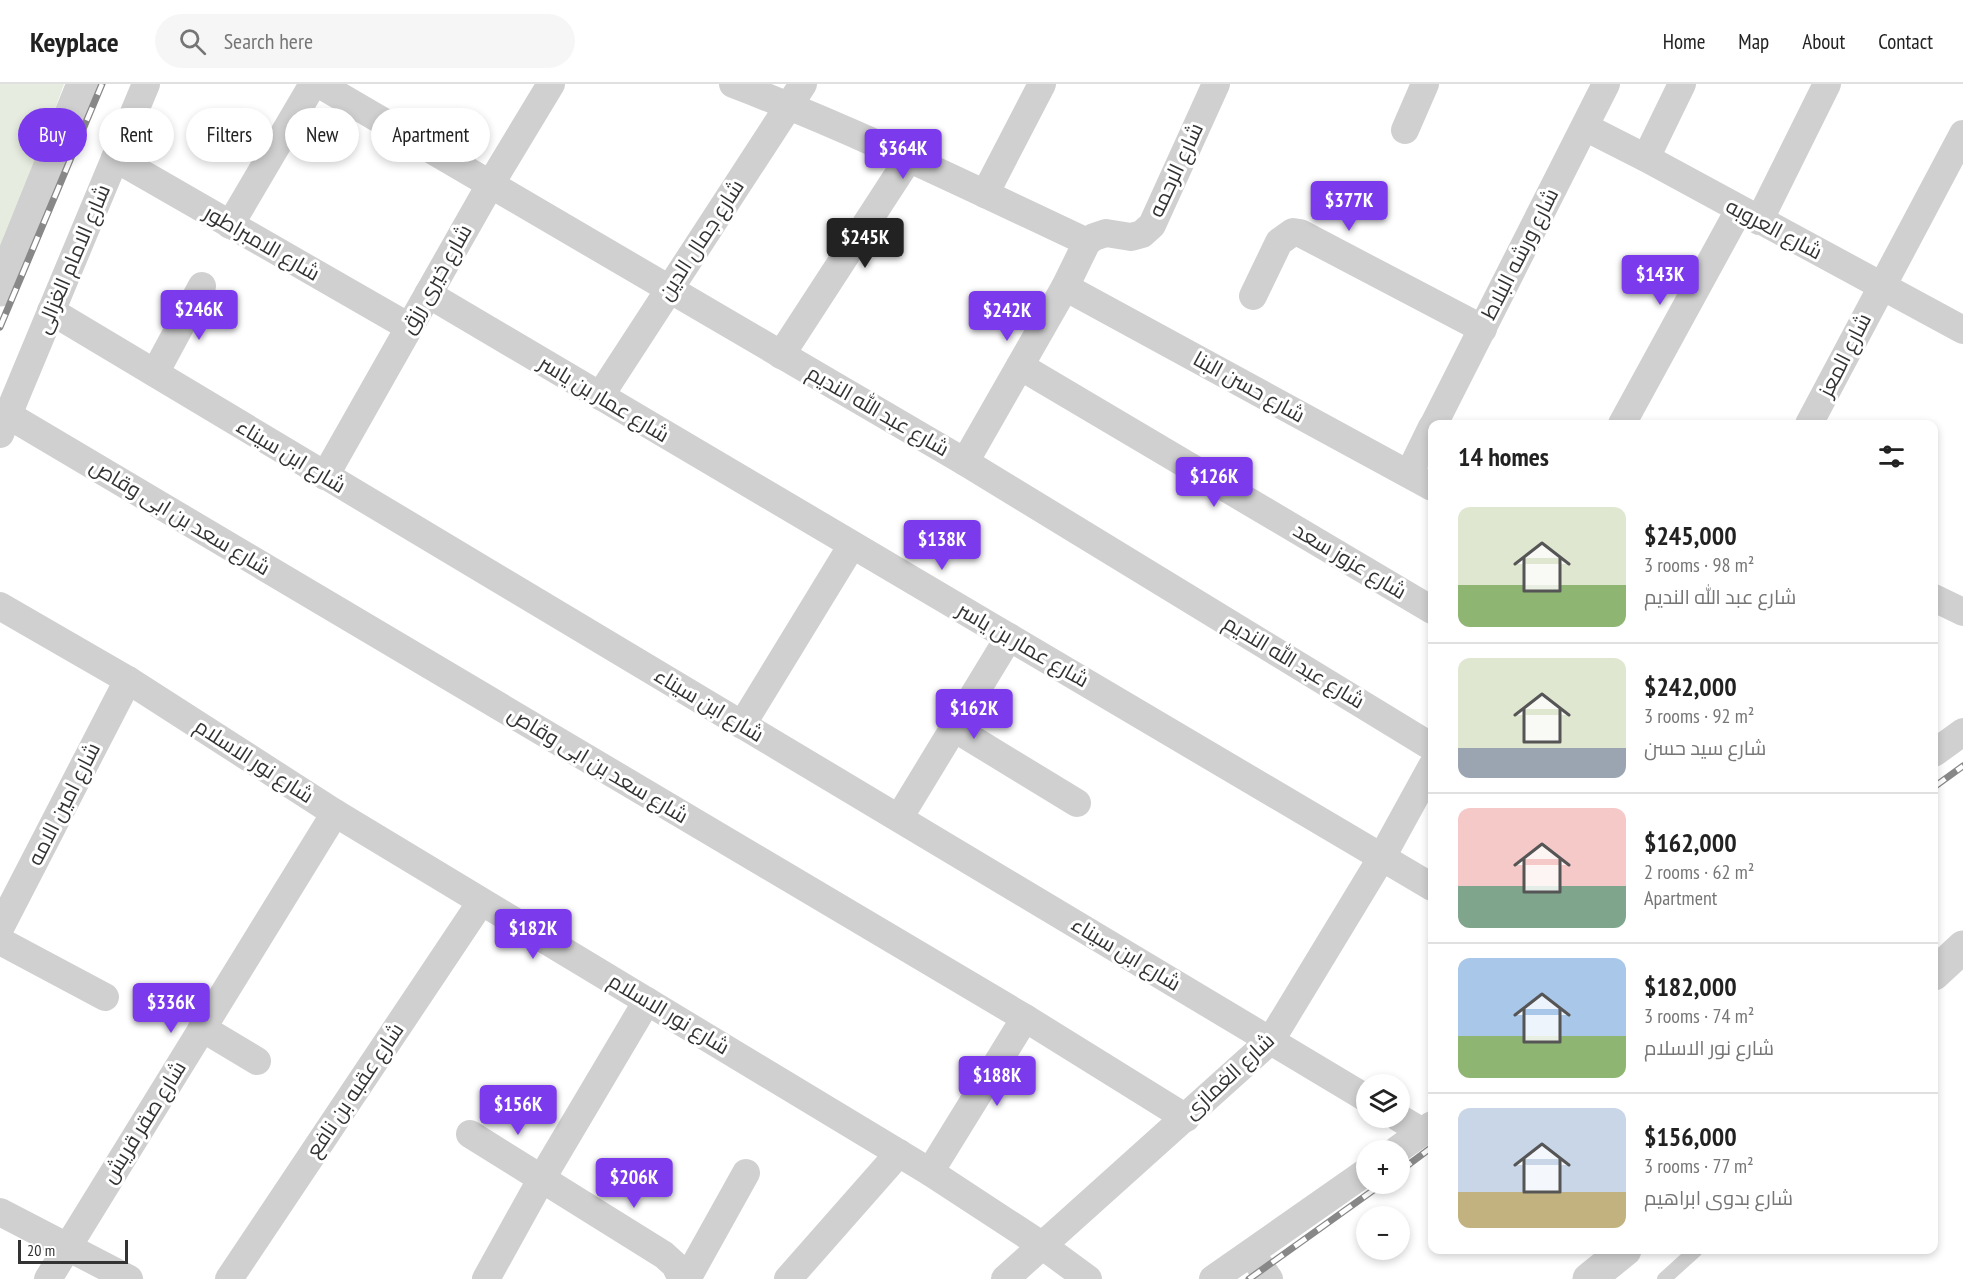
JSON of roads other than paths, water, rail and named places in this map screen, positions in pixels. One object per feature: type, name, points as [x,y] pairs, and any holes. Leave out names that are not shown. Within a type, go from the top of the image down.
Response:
[{"type":"street","points":[[0,290],[83,84]]},
{"type":"street","name":"شارع الامام الغزالى","points":[[136,108],[146,84]]},
{"type":"street","points":[[230,225],[312,84]]},
{"type":"street","name":"شارع عبد الله النديم","points":[[319,84],[965,462],[1428,745]]},
{"type":"street","name":"شارع خيرى رزق","points":[[325,476],[490,185],[551,84]]},
{"type":"street","points":[[733,84],[796,95],[909,158],[1087,242],[1065,286],[965,462]]},
{"type":"street","points":[[985,194],[1042,84]]},
{"type":"street","name":"شارع الرحمه","points":[[1087,242],[1106,233],[1131,237],[1142,234],[1152,225],[1216,84]]},
{"type":"street","points":[[1405,130],[1425,84]]},
{"type":"street","name":"شارع ورشه البلاط","points":[[1436,420],[1606,84]]},
{"type":"street","points":[[1646,158],[1682,84]]},
{"type":"street","points":[[1624,420],[1827,84]]},
{"type":"street","name":"شارع جمال الدين","points":[[600,396],[796,95]]},
{"type":"street","name":"شارع العروبه","points":[[1585,127],[1963,330]]},
{"type":"street","name":"شارع المعز","points":[[1811,420],[1963,134]]},
{"type":"street","points":[[781,355],[909,158]]},
{"type":"street","name":"شارع الامام الغزالى","points":[[4,424],[113,162]]},
{"type":"street","name":"شارع الامبراطور","points":[[122,162],[409,327]]},
{"type":"street","points":[[1253,296],[1279,242],[1293,232],[1300,233],[1483,328]]},
{"type":"street","points":[[155,374],[202,286]]},
{"type":"street","name":"شارع حسن البنا","points":[[1065,286],[1421,481]]},
{"type":"street","name":"شارع عمار بن ياسر","points":[[428,294],[1428,885]]},
{"type":"street","name":"شارع ابن سيناء","points":[[51,311],[1356,1092]]},
{"type":"street","name":"شارع عزوز سعد","points":[[1020,366],[1428,608]]},
{"type":"street","name":"شارع سعد بن ابى وقاص","points":[[4,424],[1025,1018],[1186,1118]]},
{"type":"street","name":"شارع ورشه البلاط","points":[[1421,481],[1428,449]]},
{"type":"street","points":[[742,725],[852,545]]},
{"type":"street","points":[[1938,599],[1963,612]]},
{"type":"street","name":"شارع نور الاسلام","points":[[0,606],[128,680],[335,813],[930,1172],[1043,1246],[1088,1279]]},
{"type":"street","points":[[899,818],[1009,637]]},
{"type":"street","name":"شارع امين الامه","points":[[0,928],[128,680]]},
{"type":"street","points":[[954,728],[1077,803]]},
{"type":"street","points":[[1938,750],[1963,732]]},
{"type":"street","name":"شارع الغمازى","points":[[1005,1279],[1271,1040],[1382,857],[1428,773]]},
{"type":"street","name":"شارع صقر قريش","points":[[48,1279],[335,813]]},
{"type":"street","name":"شارع عقبه بن نافع","points":[[229,1279],[481,902]]},
{"type":"street","points":[[0,941],[105,997]]},
{"type":"street","points":[[1938,970],[1963,946]]},
{"type":"street","points":[[486,1279],[542,1178],[647,1001]]},
{"type":"street","points":[[930,1172],[1025,1018]]},
{"type":"street","points":[[202,1028],[257,1061]]},
{"type":"street","points":[[1410,1122],[1428,1129]]},
{"type":"street","points":[[1410,1141],[1428,1129]]},
{"type":"street","points":[[471,1134],[664,1256],[675,1265],[685,1279],[746,1173]]},
{"type":"street","points":[[788,1279],[899,1153]]},
{"type":"street","points":[[1213,1279],[1356,1179]]},
{"type":"street","points":[[0,1212],[129,1279]]},
{"type":"street","points":[[1251,1253],[1269,1279]]},
{"type":"street","points":[[1589,1279],[1620,1254]]},
{"type":"lane","points":[[1664,1279],[1692,1254]]},
{"type":"railway","points":[[0,327],[102,84]]},
{"type":"railway","points":[[1938,784],[1963,766]]},
{"type":"railway","points":[[1410,1164],[1428,1150]]},
{"type":"railway","points":[[1249,1279],[1368,1194]]}]
